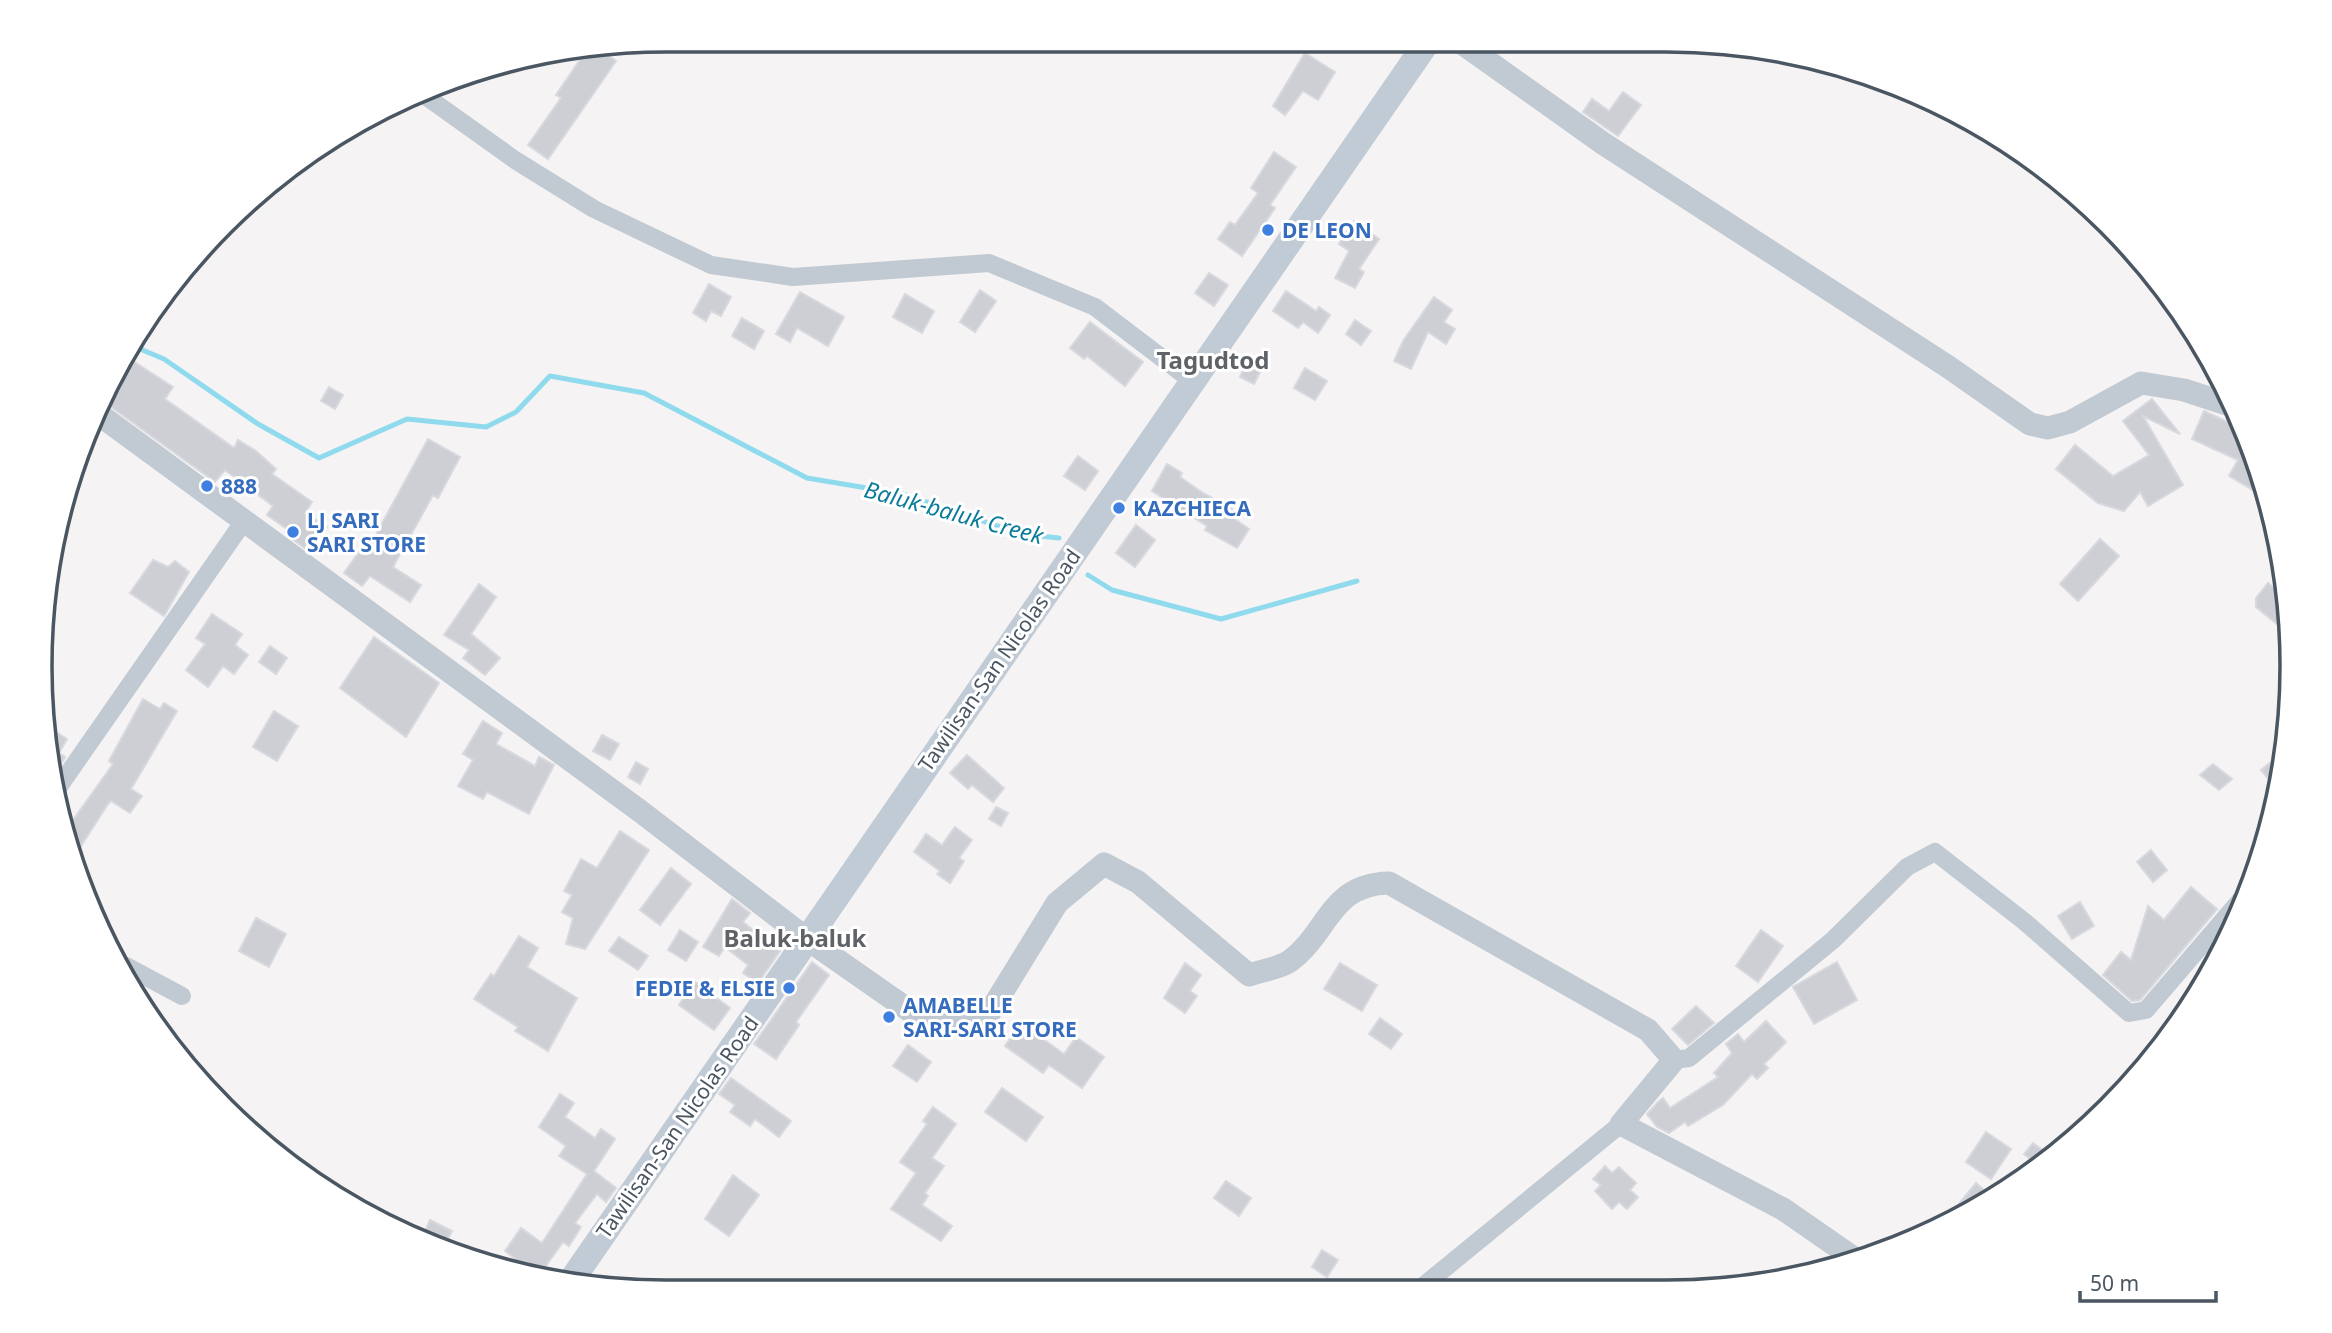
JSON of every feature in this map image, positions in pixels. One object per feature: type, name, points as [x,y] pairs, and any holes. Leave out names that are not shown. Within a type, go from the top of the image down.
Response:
[{"type":"main road","name":"Tawilisan-San Nicolas Road","points":[[576,1273],[1191,380],[1420,52]]},
{"type":"street","points":[[1474,52],[1604,144],[1936,359],[2030,424],[2048,428],[2070,422],[2141,383],[2184,390],[2219,401]]},
{"type":"street","points":[[431,100],[515,159],[594,209],[711,265],[793,277],[989,263],[1095,307],[1191,380]]},
{"type":"street","points":[[105,418],[640,811],[807,939],[933,1027],[985,1020],[1057,903],[1104,864],[1138,882],[1249,975],[1290,961],[1349,893],[1368,883],[1389,883],[1648,1030],[1674,1059]]},
{"type":"street","points":[[63,781],[244,521]]},
{"type":"street","points":[[1430,1280],[1621,1124],[1674,1059],[1689,1058],[1833,940],[1907,867],[1935,852],[2025,922],[2129,1013],[2146,1010],[2225,917]]},
{"type":"street","points":[[133,970],[182,996]]},
{"type":"street","points":[[1621,1124],[1783,1209],[1847,1253]]},
{"type":"building","points":[[1305,53],[1335,72],[1318,100],[1303,91],[1285,115],[1273,106]]},
{"type":"building","points":[[609,56],[616,61],[548,159],[528,145],[561,98],[556,95],[581,59]]},
{"type":"building","points":[[1623,92],[1641,105],[1618,136],[1583,112],[1592,99],[1609,111]]},
{"type":"building","points":[[1274,152],[1296,167],[1270,205],[1275,208],[1242,256],[1218,239],[1230,222],[1235,225],[1258,193],[1251,188]]},
{"type":"building","points":[[1354,221],[1379,239],[1359,269],[1364,272],[1355,288],[1335,278],[1349,251],[1339,244]]},
{"type":"building","points":[[1209,273],[1228,285],[1214,306],[1195,293]]},
{"type":"building","points":[[709,284],[731,297],[721,316],[711,311],[706,321],[693,313]]},
{"type":"building","points":[[980,290],[996,301],[975,332],[960,322]]},
{"type":"building","points":[[1286,291],[1316,311],[1319,307],[1330,315],[1318,333],[1303,322],[1298,328],[1273,311]]},
{"type":"building","points":[[800,292],[844,317],[828,346],[797,328],[790,342],[776,334]]},
{"type":"building","points":[[905,294],[934,311],[922,333],[893,317]]},
{"type":"building","points":[[1434,297],[1452,310],[1444,322],[1455,329],[1446,344],[1428,332],[1411,369],[1394,361],[1403,341]]},
{"type":"building","points":[[742,318],[764,331],[754,349],[732,336]]},
{"type":"building","points":[[1355,320],[1371,331],[1361,345],[1346,334]]},
{"type":"building","points":[[1090,322],[1143,362],[1125,386],[1087,356],[1084,359],[1070,348]]},
{"type":"building","points":[[134,361],[173,387],[165,399],[234,448],[238,440],[256,451],[276,469],[272,474],[312,502],[305,513],[327,527],[310,552],[291,538],[294,534],[267,515],[273,506],[225,470],[215,482],[111,407]]},
{"type":"building","points":[[1246,363],[1261,370],[1254,384],[1240,377]]},
{"type":"building","points":[[1305,368],[1327,381],[1315,400],[1294,388]]},
{"type":"building","points":[[329,387],[343,395],[335,409],[321,401]]},
{"type":"building","points":[[2152,399],[2180,434],[2143,416],[2183,485],[2148,506],[2140,492],[2124,511],[2098,503],[2056,469],[2075,445],[2113,476],[2149,455],[2123,421]]},
{"type":"building","points":[[2204,411],[2229,422],[2254,490],[2229,476],[2238,460],[2192,439]]},
{"type":"building","points":[[428,439],[460,457],[438,498],[433,495],[393,567],[421,585],[410,602],[370,576],[362,586],[344,573],[369,538],[373,540]]},
{"type":"building","points":[[1078,456],[1098,471],[1085,490],[1064,476]]},
{"type":"building","points":[[1167,464],[1182,473],[1180,477],[1203,493],[1232,509],[1229,515],[1249,529],[1237,548],[1205,530],[1207,526],[1152,491]]},
{"type":"building","points":[[1136,525],[1155,540],[1135,567],[1116,553]]},
{"type":"building","points":[[2100,539],[2119,556],[2078,601],[2060,584]]},
{"type":"building","points":[[153,560],[168,567],[175,561],[189,572],[164,616],[130,593]]},
{"type":"building","points":[[2268,583],[2274,588],[2278,625],[2256,607],[2256,598]]},
{"type":"building","points":[[479,584],[496,597],[471,634],[500,658],[485,675],[463,658],[469,650],[444,635]]},
{"type":"building","points":[[212,614],[242,634],[235,645],[248,655],[234,674],[223,666],[208,687],[186,670],[205,644],[196,638]]},
{"type":"building","points":[[374,637],[439,683],[406,737],[340,688]]},
{"type":"building","points":[[270,646],[287,658],[276,674],[259,662]]},
{"type":"building","points":[[143,699],[160,709],[164,703],[177,711],[131,789],[142,796],[130,813],[111,801],[80,848],[72,821],[113,764],[109,761]]},
{"type":"building","points":[[274,711],[298,726],[277,761],[253,747]]},
{"type":"building","points":[[483,721],[502,733],[496,744],[535,766],[539,757],[554,765],[529,814],[487,792],[483,799],[458,786],[473,760],[463,754]]},
{"type":"building","points":[[57,732],[67,739],[59,753],[65,757],[61,764],[58,747]]},
{"type":"building","points":[[602,735],[619,744],[610,760],[593,751]]},
{"type":"building","points":[[967,755],[1004,788],[993,802],[972,785],[968,789],[950,773]]},
{"type":"building","points":[[636,762],[648,769],[640,784],[628,777]]},
{"type":"building","points":[[2272,762],[2269,780],[2261,770]]},
{"type":"building","points":[[2213,764],[2232,779],[2219,790],[2200,775]]},
{"type":"building","points":[[996,807],[1008,813],[1001,826],[989,819]]},
{"type":"building","points":[[955,827],[972,840],[959,858],[964,861],[950,883],[937,874],[940,871],[914,852],[926,834],[942,845]]},
{"type":"building","points":[[620,831],[649,850],[585,949],[566,944],[573,918],[562,912],[572,895],[564,891],[581,859],[597,868]]},
{"type":"building","points":[[2151,850],[2167,870],[2153,882],[2137,862]]},
{"type":"building","points":[[671,868],[691,884],[660,925],[640,910]]},
{"type":"building","points":[[2191,887],[2217,909],[2140,1000],[2132,1001],[2103,975],[2121,952],[2131,960],[2148,906],[2164,920]]},
{"type":"building","points":[[732,899],[750,913],[743,922],[780,951],[758,983],[743,973],[748,965],[725,947],[719,956],[703,947]]},
{"type":"building","points":[[2080,902],[2094,926],[2072,939],[2058,916]]},
{"type":"building","points":[[256,918],[286,934],[269,967],[239,951]]},
{"type":"building","points":[[680,930],[698,942],[686,961],[668,950]]},
{"type":"building","points":[[1761,930],[1783,946],[1758,982],[1736,966]]},
{"type":"building","points":[[519,936],[538,948],[527,967],[577,998],[548,1051],[515,1031],[518,1027],[474,999],[491,974],[494,976]]},
{"type":"building","points":[[619,937],[648,956],[638,970],[609,951]]},
{"type":"building","points":[[812,962],[829,975],[796,1022],[799,1025],[776,1059],[754,1044]]},
{"type":"building","points":[[1837,962],[1857,1000],[1814,1024],[1793,987]]},
{"type":"building","points":[[1185,963],[1201,975],[1190,991],[1197,996],[1185,1013],[1164,998]]},
{"type":"building","points":[[1340,963],[1377,985],[1362,1011],[1324,989]]},
{"type":"building","points":[[695,982],[730,1008],[714,1030],[679,1005]]},
{"type":"building","points":[[1696,1006],[1714,1023],[1688,1045],[1672,1029]]},
{"type":"building","points":[[1380,1018],[1402,1034],[1391,1049],[1369,1034]]},
{"type":"building","points":[[1766,1021],[1786,1042],[1764,1064],[1768,1068],[1757,1079],[1752,1074],[1723,1105],[1688,1126],[1685,1122],[1669,1133],[1657,1127],[1647,1114],[1658,1102],[1663,1098],[1670,1108],[1718,1077],[1714,1073],[1732,1053],[1726,1044],[1738,1034],[1744,1042]]},
{"type":"building","points":[[1021,1023],[1064,1054],[1076,1037],[1104,1057],[1082,1088],[1049,1065],[1043,1073],[1005,1046]]},
{"type":"building","points":[[908,1045],[931,1062],[917,1082],[893,1066]]},
{"type":"building","points":[[731,1078],[791,1121],[779,1137],[755,1119],[750,1126],[730,1112],[735,1105],[719,1094]]},
{"type":"building","points":[[1002,1088],[1043,1117],[1026,1141],[985,1112]]},
{"type":"building","points":[[560,1094],[574,1103],[565,1117],[595,1138],[601,1129],[615,1139],[594,1171],[616,1188],[606,1202],[597,1194],[575,1223],[581,1227],[569,1246],[563,1242],[544,1268],[517,1262],[505,1251],[521,1228],[542,1243],[587,1174],[559,1156],[566,1146],[539,1127]]},
{"type":"building","points":[[933,1107],[956,1124],[932,1158],[944,1166],[925,1193],[928,1196],[922,1205],[952,1226],[941,1241],[891,1209],[916,1173],[900,1162],[927,1124],[923,1121]]},
{"type":"building","points":[[1986,1132],[2011,1149],[1991,1179],[1966,1162]]},
{"type":"building","points":[[2033,1143],[2043,1150],[2031,1160],[2024,1154]]},
{"type":"building","points":[[1605,1166],[1612,1173],[1619,1167],[1636,1183],[1630,1190],[1638,1197],[1627,1209],[1619,1202],[1612,1209],[1595,1191],[1601,1185],[1593,1179]]},
{"type":"building","points":[[733,1175],[759,1195],[729,1236],[705,1219]]},
{"type":"building","points":[[1226,1181],[1251,1198],[1239,1216],[1214,1198]]},
{"type":"building","points":[[1976,1183],[1984,1190],[1972,1198],[1957,1206]]},
{"type":"building","points":[[430,1220],[452,1231],[448,1240],[425,1231]]},
{"type":"building","points":[[1322,1250],[1338,1260],[1327,1277],[1312,1267]]},
{"type":"waterway","name":"Baluk-baluk Creek","points":[[141,349],[164,359],[258,424],[319,458],[407,419],[486,427],[516,412],[550,376],[644,393],[807,478],[903,494],[1021,534],[1059,538]]},
{"type":"waterway","name":"Baluk-baluk Creek","points":[[1088,575],[1112,590],[1221,619],[1357,581]]},
{"type":"place","name":"DE LEON","points":[[1268,230]]},
{"type":"place","name":"888","points":[[207,486]]},
{"type":"place","name":"KAZCHIECA","points":[[1119,508]]},
{"type":"place","name":"LJ SARI SARI STORE","points":[[293,532]]},
{"type":"place","name":"FEDIE & ELSIE","points":[[789,988]]},
{"type":"place","name":"AMABELLE SARI-SARI STORE","points":[[889,1017]]},
{"type":"district","name":"Tagudtod","points":[[1213,359]]},
{"type":"district","name":"Baluk-baluk","points":[[795,937]]}]
